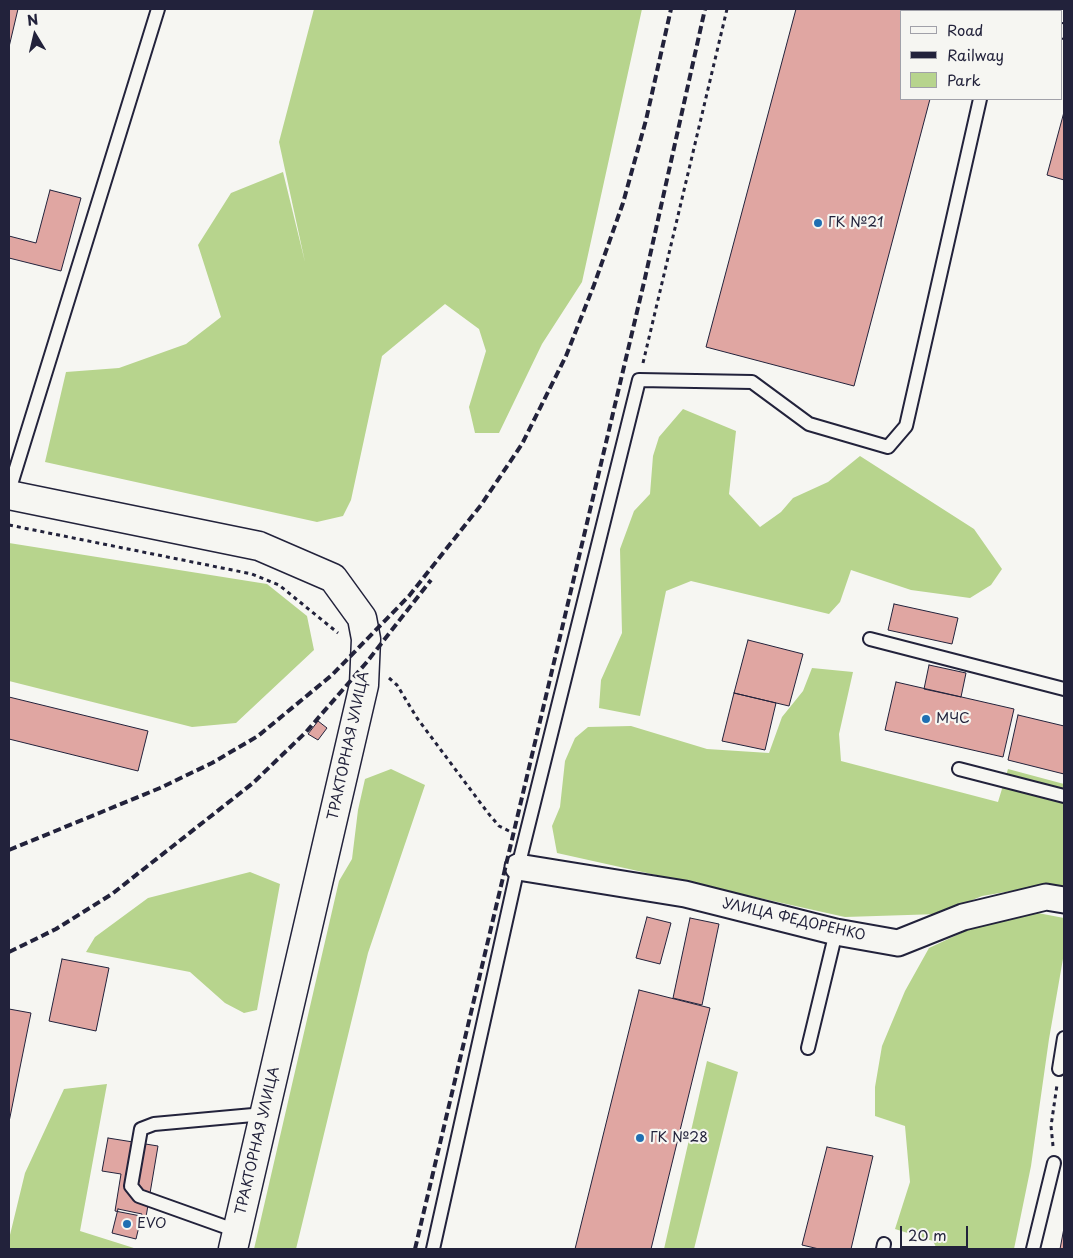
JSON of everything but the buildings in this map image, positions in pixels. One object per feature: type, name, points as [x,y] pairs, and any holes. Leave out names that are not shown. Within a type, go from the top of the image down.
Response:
[{"type":"main road","name":"ТРАКТОРНАЯ УЛИЦА","points":[[9,493],[259,546],[333,578],[362,618],[366,638],[364,685],[235,1240]]},
{"type":"street","name":"УЛИЦА ФЕДОРЕНКО","points":[[518,867],[685,894],[836,932],[898,943],[963,917],[1046,897],[1064,900]]},
{"type":"lane","points":[[9,493],[158,9]]},
{"type":"lane","points":[[433,1249],[518,867],[639,380],[752,382],[809,424],[888,447],[906,426],[980,100]]},
{"type":"lane","points":[[870,639],[1064,689]]},
{"type":"lane","points":[[959,769],[1064,796]]},
{"type":"lane","points":[[808,1048],[836,932]]},
{"type":"lane","points":[[1059,1069],[1063,1045]]},
{"type":"lane","points":[[235,1240],[139,1196],[131,1186],[141,1129],[154,1124],[264,1114]]},
{"type":"lane","points":[[1033,1249],[1054,1163]]},
{"type":"path","points":[[639,380],[727,9]]},
{"type":"path","points":[[9,525],[252,574],[278,585],[366,661],[381,670],[397,685],[417,718],[488,813],[499,826],[525,839]]},
{"type":"path","points":[[1054,1163],[1051,1126],[1059,1069]]},
{"type":"green space","points":[[314,9],[642,9],[582,282],[542,344],[499,433],[475,433],[469,407],[486,351],[479,329],[445,304],[382,356],[351,500],[343,516],[317,522],[45,462],[66,372],[119,368],[186,344],[221,317],[198,245],[231,193],[283,172],[305,262],[279,142]]},
{"type":"green space","points":[[683,409],[736,431],[729,494],[760,527],[781,512],[793,498],[828,482],[860,456],[974,529],[1002,569],[991,585],[970,598],[911,590],[851,570],[840,602],[829,614],[691,581],[666,591],[640,716],[599,708],[601,680],[622,633],[620,549],[634,511],[650,494],[653,456],[659,437]]},
{"type":"green space","points":[[9,543],[267,584],[307,616],[314,650],[236,723],[192,727],[9,681]]},
{"type":"green space","points":[[812,668],[853,672],[839,734],[841,761],[998,802],[1008,769],[1064,784],[1064,886],[1035,887],[982,896],[939,914],[845,917],[557,853],[552,826],[560,807],[565,761],[575,738],[588,727],[631,726],[707,749],[769,753],[782,717],[803,691]]},
{"type":"green space","points":[[391,769],[425,785],[368,953],[296,1249],[254,1249],[339,881],[352,859],[358,810],[365,779]]},
{"type":"green space","points":[[250,872],[280,884],[257,1010],[244,1013],[225,1003],[190,972],[86,952],[95,937],[148,898]]},
{"type":"green space","points":[[1038,913],[1064,918],[1064,953],[1049,1039],[1031,1166],[1014,1249],[937,1249],[933,1241],[895,1229],[910,1182],[905,1126],[875,1116],[875,1087],[882,1046],[905,991],[929,948],[974,927]]},
{"type":"green space","points":[[707,1061],[738,1072],[694,1249],[664,1249]]},
{"type":"green space","points":[[107,1084],[80,1231],[137,1249],[9,1249],[9,1239],[25,1173],[64,1089]]},
{"type":"railway","points":[[9,850],[160,788],[212,763],[258,736],[332,675],[409,596],[481,505],[522,444],[566,356],[594,285],[623,203],[646,120],[671,9]]},
{"type":"railway","points":[[415,1249],[645,278],[705,9]]},
{"type":"railway","points":[[9,952],[56,929],[112,894],[253,783],[306,732],[366,663],[431,580]]},
{"type":"place","name":"ГК №21","points":[[818,223]]},
{"type":"place","name":"МЧС","points":[[926,719]]},
{"type":"place","name":"ГК №28","points":[[640,1138]]},
{"type":"place","name":"EVO","points":[[127,1224]]}]
